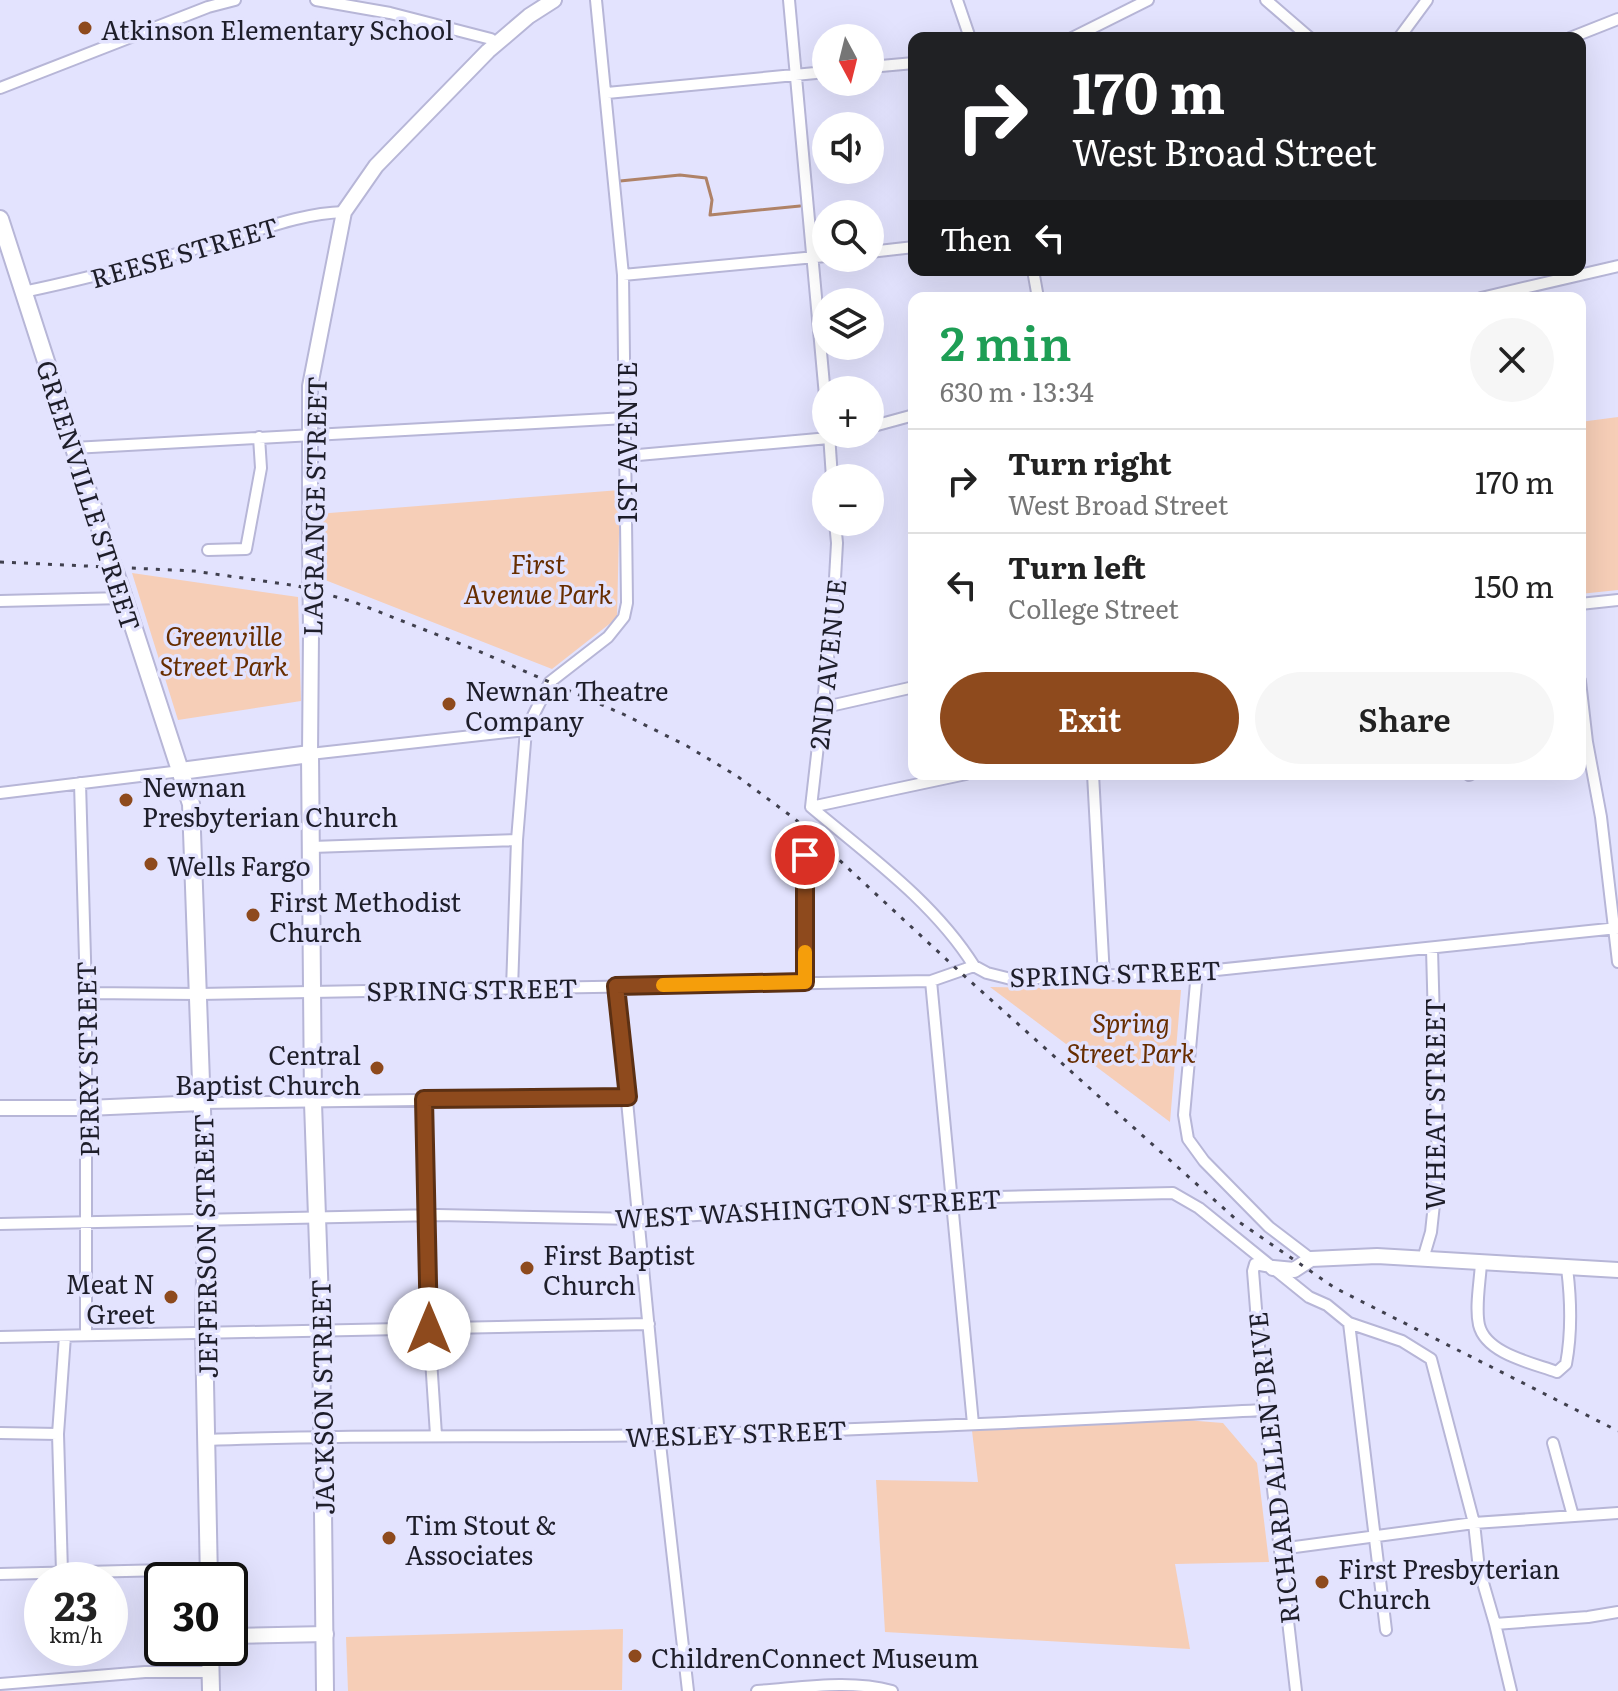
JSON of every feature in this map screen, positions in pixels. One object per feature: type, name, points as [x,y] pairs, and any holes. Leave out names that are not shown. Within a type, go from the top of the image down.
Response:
[{"type":"main road","name":"GREENVILLE STREET","points":[[0,219],[181,771]]},
{"type":"main road","points":[[181,771],[310,754]]},
{"type":"main road","name":"LAGRANGE STREET","points":[[310,754],[313,1103]]},
{"type":"main road","points":[[191,804],[198,768]]},
{"type":"main road","name":"JEFFERSON STREET","points":[[181,771],[191,804],[199,994],[206,1221],[204,1333],[209,1562]]},
{"type":"main road","name":"JACKSON STREET","points":[[313,1103],[321,1330],[325,1691]]},
{"type":"main road","points":[[210,1666],[211,1691]]},
{"type":"street","points":[[0,88],[208,7],[235,0]]},
{"type":"street","points":[[316,0],[390,13],[491,39],[496,44]]},
{"type":"street","points":[[388,0],[390,13]]},
{"type":"street","name":"LAGRANGE STREET","points":[[310,754],[310,386],[344,212],[376,166],[496,44],[540,4],[554,0]]},
{"type":"street","name":"1ST AVENUE","points":[[512,989],[517,840],[526,730],[550,682],[608,637],[624,617],[627,603],[623,275],[596,0]]},
{"type":"street","points":[[623,275],[812,257],[789,0]]},
{"type":"street","points":[[957,0],[968,32]]},
{"type":"street","points":[[1084,32],[1148,0]]},
{"type":"street","points":[[1266,0],[1303,32]]},
{"type":"street","points":[[1403,32],[1427,0]]},
{"type":"street","points":[[1585,32],[1618,19]]},
{"type":"street","points":[[884,66],[908,64]]},
{"type":"street","points":[[607,93],[812,73]]},
{"type":"street","name":"REESE STREET","points":[[23,292],[89,279],[288,222],[344,212]]},
{"type":"street","points":[[884,250],[908,248]]},
{"type":"street","points":[[1586,271],[1618,266]]},
{"type":"street","points":[[813,272],[823,376]]},
{"type":"street","points":[[1502,292],[1558,276]]},
{"type":"street","points":[[884,423],[908,417]]},
{"type":"street","points":[[73,448],[626,418]]},
{"type":"street","points":[[208,550],[246,549],[261,468],[259,437]]},
{"type":"street","points":[[627,456],[812,438]]},
{"type":"street","name":"2ND AVENUE","points":[[811,807],[833,614],[835,536]]},
{"type":"street","points":[[0,601],[122,592]]},
{"type":"street","points":[[1586,603],[1618,600]]},
{"type":"street","points":[[821,708],[908,688]]},
{"type":"street","points":[[310,754],[526,730]]},
{"type":"street","points":[[1586,754],[1601,817],[1618,962]]},
{"type":"street","points":[[0,793],[181,771]]},
{"type":"street","points":[[811,807],[938,780]]},
{"type":"street","points":[[1093,780],[1104,977]]},
{"type":"street","name":"PERRY STREET","points":[[80,783],[86,993],[86,1335]]},
{"type":"street","points":[[811,807],[905,887],[957,939],[974,966]]},
{"type":"street","points":[[312,847],[517,840]]},
{"type":"street","points":[[805,855],[805,982]]},
{"type":"street","name":"SPRING STREET","points":[[86,993],[199,994],[931,981],[974,966],[1011,979],[1104,977],[1197,972],[1616,928]]},
{"type":"street","name":"WHEAT STREET","points":[[1423,1259],[1431,1232],[1438,1167],[1432,949]]},
{"type":"street","points":[[1197,972],[1184,1115],[1188,1139],[1204,1161],[1269,1227],[1311,1259]]},
{"type":"street","points":[[931,981],[973,1424]]},
{"type":"street","points":[[616,986],[659,1435],[688,1691]]},
{"type":"street","points":[[0,1108],[628,1097]]},
{"type":"street","points":[[424,1099],[429,1329],[436,1435]]},
{"type":"street","name":"WEST WASHINGTON STREET","points":[[0,1224],[428,1215],[637,1219],[953,1198],[1173,1193],[1199,1208],[1309,1297],[1327,1305],[1349,1323],[1402,1341],[1431,1359],[1474,1523]]},
{"type":"street","points":[[1273,1268],[1294,1270],[1311,1259],[1377,1256],[1618,1270]]},
{"type":"street","points":[[1481,1263],[1478,1323],[1482,1333],[1495,1346],[1557,1372],[1566,1364],[1570,1340],[1571,1297],[1567,1268]]},
{"type":"street","name":"RICHARD ALLEN DRIVE","points":[[1273,1268],[1255,1264],[1253,1271],[1264,1410],[1296,1691]]},
{"type":"street","points":[[1349,1323],[1386,1630]]},
{"type":"street","points":[[0,1337],[649,1324]]},
{"type":"street","points":[[62,1562],[58,1434],[65,1336]]},
{"type":"street","name":"WESLEY STREET","points":[[207,1440],[322,1436],[659,1435],[1264,1410]]},
{"type":"street","points":[[0,1433],[58,1434]]},
{"type":"street","points":[[1553,1443],[1573,1516]]},
{"type":"street","points":[[1280,1549],[1474,1523],[1618,1513]]},
{"type":"street","points":[[1474,1523],[1479,1569],[1511,1691]]},
{"type":"street","points":[[0,1574],[24,1573]]},
{"type":"street","points":[[1495,1624],[1618,1612]]},
{"type":"street","points":[[248,1636],[326,1634]]},
{"type":"street","points":[[0,1684],[145,1672],[210,1672]]},
{"type":"street","points":[[757,1691],[827,1686],[875,1686],[892,1691]]},
{"type":"green space","points":[[1618,417],[1618,590],[1586,593],[1586,421]]},
{"type":"green space","name":"First Avenue Park","points":[[620,490],[617,618],[552,669],[320,578],[317,514]]},
{"type":"green space","name":"Greenville Street Park","points":[[132,573],[298,597],[301,701],[178,720]]},
{"type":"green space","name":"Spring Street Park","points":[[990,987],[1181,990],[1170,1122]]},
{"type":"green space","points":[[1160,1418],[1223,1423],[1257,1463],[1269,1562],[1175,1564],[1190,1649],[885,1632],[876,1480],[978,1482],[971,1422]]},
{"type":"green space","points":[[623,1629],[622,1690],[348,1691],[346,1637]]},
{"type":"waterway","points":[[620,181],[680,175],[706,178],[712,200],[710,215],[800,206]]},
{"type":"railway","points":[[0,562],[194,571],[298,586],[354,602],[476,650],[625,715],[687,746],[737,776],[795,819],[1239,1222],[1335,1288],[1618,1431]]},
{"type":"slow traffic","points":[[663,985],[805,982],[805,952]]},
{"type":"place","name":"Atkinson Elementary School","points":[[85,28]]},
{"type":"place","name":"Newnan Theatre Company","points":[[449,704]]},
{"type":"place","name":"Newnan Presbyterian Church","points":[[126,800]]},
{"type":"place","name":"Wells Fargo","points":[[151,864]]},
{"type":"place","name":"First Methodist Church","points":[[253,915]]},
{"type":"place","name":"Central Baptist Church","points":[[377,1068]]},
{"type":"place","name":"First Baptist Church","points":[[527,1268]]},
{"type":"place","name":"Meat N Greet","points":[[171,1297]]},
{"type":"place","name":"Tim Stout & Associates","points":[[389,1538]]},
{"type":"place","name":"First Presbyterian Church","points":[[1322,1582]]},
{"type":"place","name":"ChildrenConnect Museum","points":[[635,1656]]},
{"type":"route","points":[[429,1329],[424,1099],[628,1097],[616,986],[805,982],[805,855]]}]
